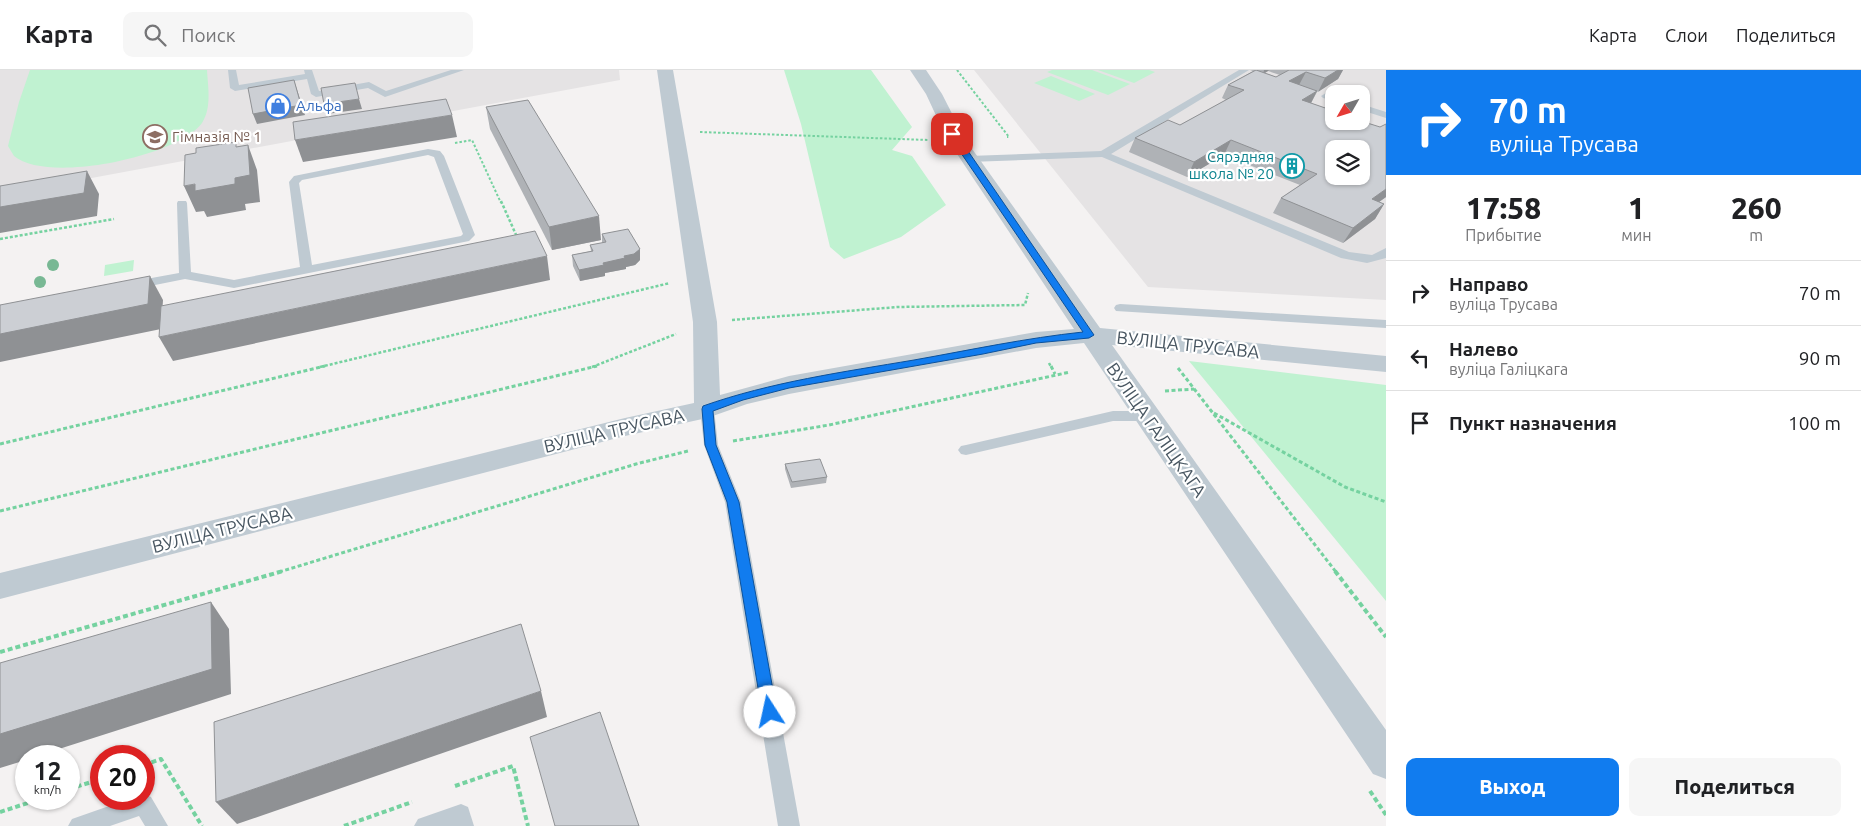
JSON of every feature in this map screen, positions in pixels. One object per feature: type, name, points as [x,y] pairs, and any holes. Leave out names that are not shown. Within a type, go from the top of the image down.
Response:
[{"type":"street","points":[[665,70],[705,322],[707,409]]},
{"type":"street","name":"ВУЛІЦА ГАЛІЦКАГА","points":[[918,70],[934,94],[956,140],[1089,335],[1154,404],[1386,761]]},
{"type":"street","name":"ВУЛІЦА ТРУСАВА","points":[[0,586],[616,429],[707,409],[740,397],[789,385],[1036,340],[1089,335],[1386,364]]},
{"type":"lane","points":[[232,70],[235,88],[309,73],[316,94],[368,85],[385,94],[460,70]]},
{"type":"lane","points":[[270,70],[272,82]]},
{"type":"lane","points":[[1103,154],[1244,70]]},
{"type":"lane","points":[[1370,110],[1386,116]]},
{"type":"lane","points":[[127,287],[185,275],[234,284],[307,271],[465,238],[469,235],[439,156],[436,153],[428,152],[298,178],[294,182],[307,271]]},
{"type":"lane","points":[[970,159],[1103,154],[1345,255],[1362,260],[1377,259],[1386,252]]},
{"type":"lane","points":[[182,203],[185,275]]},
{"type":"lane","points":[[1120,308],[1386,324]]},
{"type":"lane","points":[[966,450],[1113,416],[1154,404]]},
{"type":"lane","points":[[707,409],[711,445],[733,502],[789,826]]},
{"type":"lane","points":[[79,826],[144,804],[157,826]]},
{"type":"lane","points":[[426,826],[460,814],[463,826]]},
{"type":"path","points":[[674,131],[919,141],[1009,137],[957,70]]},
{"type":"path","points":[[472,140],[519,240]]},
{"type":"path","points":[[0,239],[114,219]]},
{"type":"path","points":[[0,444],[698,276]]},
{"type":"path","points":[[0,511],[601,365],[705,322],[898,307],[1025,305],[1029,292]]},
{"type":"path","points":[[1158,342],[1386,636]]},
{"type":"path","points":[[0,652],[216,590],[636,464],[711,445],[829,425],[1070,372]]},
{"type":"path","points":[[1154,404],[1195,389]]},
{"type":"path","points":[[1212,411],[1345,488],[1386,502]]},
{"type":"path","points":[[155,761],[161,759],[202,826]]},
{"type":"path","points":[[513,766],[528,826]]},
{"type":"path","points":[[0,812],[15,807]]},
{"type":"shaded area","name":"Гімназія № 1","points":[[0,70],[619,70],[620,80],[0,195]]},
{"type":"shaded area","points":[[974,70],[1386,70],[1386,300],[1148,287]]},
{"type":"green space","points":[[30,70],[207,70],[209,97],[207,111],[202,123],[188,135],[167,146],[140,156],[111,163],[81,167],[54,167],[31,164],[14,156],[8,146],[19,102]]},
{"type":"green space","points":[[784,70],[871,70],[912,127],[892,150],[912,156],[946,205],[901,237],[844,259],[830,247],[801,124]]},
{"type":"green space","points":[[1052,70],[1092,70],[1130,84],[1108,95],[1047,72]]},
{"type":"green space","points":[[1098,70],[1149,70],[1155,72],[1134,83]]},
{"type":"green space","points":[[1051,76],[1095,94],[1079,101],[1034,83]]},
{"type":"green space","points":[[134,260],[133,271],[104,276],[105,265]]},
{"type":"green space","points":[[1189,361],[1386,385],[1386,601]]},
{"type":"building","name":"Сярэдняя школа № 20","points":[[1256,70],[1276,77],[1289,70],[1338,70],[1325,78],[1306,72],[1289,81],[1317,91],[1302,100],[1325,108],[1325,130],[1370,130],[1370,124],[1380,127],[1386,124],[1386,189],[1372,199],[1384,204],[1353,228],[1281,198],[1317,174],[1231,140],[1194,162],[1135,138],[1168,120],[1180,125],[1244,90],[1228,85]]},
{"type":"building","points":[[294,80],[301,105],[253,114],[248,88]]},
{"type":"building","points":[[355,83],[359,99],[324,104],[321,88]]},
{"type":"building","points":[[446,99],[452,115],[295,140],[293,122]]},
{"type":"building","points":[[528,100],[599,216],[549,227],[486,107]]},
{"type":"building","points":[[236,142],[236,147],[248,145],[250,175],[235,178],[235,184],[195,191],[195,184],[184,186],[185,155],[196,153],[196,148]]},
{"type":"building","points":[[87,171],[84,193],[0,207],[0,186]]},
{"type":"building","points":[[628,229],[640,249],[634,254],[624,256],[625,258],[579,270],[572,255],[593,251],[590,245],[606,242],[602,234]]},
{"type":"building","points":[[535,231],[547,256],[159,337],[161,306]]},
{"type":"building","points":[[150,276],[148,304],[0,334],[0,305]]},
{"type":"building","points":[[820,459],[827,477],[792,482],[785,464]]},
{"type":"building","points":[[211,602],[212,669],[0,734],[0,663]]},
{"type":"building","points":[[521,624],[541,691],[216,802],[214,722]]},
{"type":"building","points":[[600,712],[639,826],[555,826],[530,737]]},
{"type":"place","name":"Альфа","points":[[278,106]]},
{"type":"place","name":"Гімназія № 1","points":[[155,137]]},
{"type":"place","name":"Сярэдняя школа № 20","points":[[1292,166]]},
{"type":"route","points":[[770,712],[733,502],[711,445],[707,409],[740,397],[789,385],[1036,340],[1089,335],[952,134]]}]
